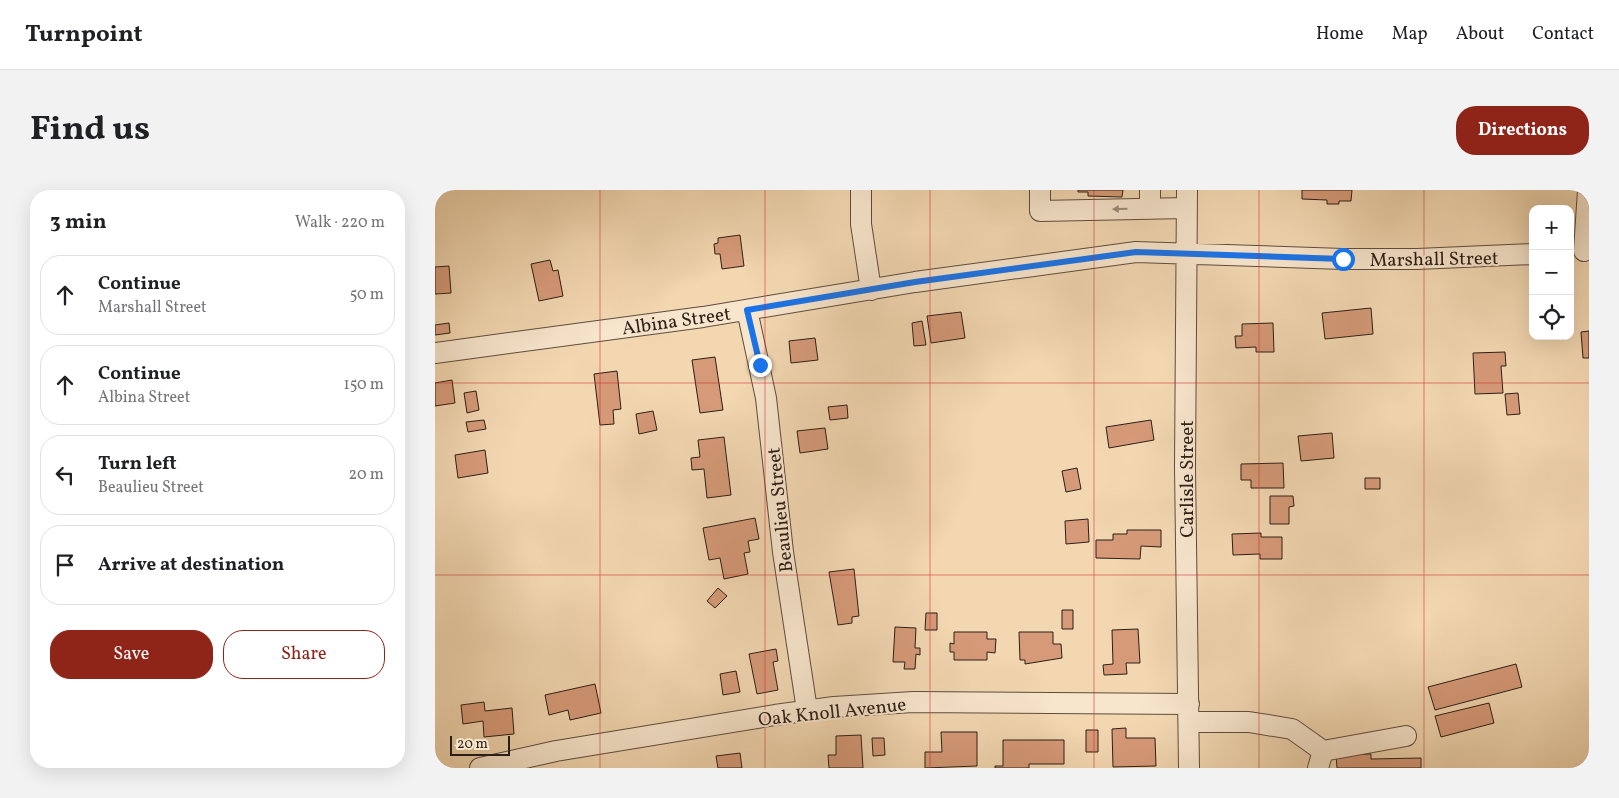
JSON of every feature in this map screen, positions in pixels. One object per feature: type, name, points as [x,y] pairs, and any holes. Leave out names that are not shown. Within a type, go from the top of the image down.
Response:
[{"type":"street","points":[[861,190],[861,224],[871,290]]},
{"type":"street","points":[[1040,190],[1040,210],[1150,199],[1186,199]]},
{"type":"street","points":[[1581,252],[1587,190]]},
{"type":"street","name":"Carlisle Street","points":[[1186,199],[1189,768]]},
{"type":"street","name":"Albina Street","points":[[435,353],[747,310],[1136,252],[1185,253]]},
{"type":"street","name":"Marshall Street","points":[[1185,253],[1343,259],[1417,259],[1529,254]]},
{"type":"street","name":"Beaulieu Street","points":[[747,310],[765,398],[784,560],[807,710]]},
{"type":"street","name":"Oak Knoll Avenue","points":[[480,768],[556,751],[807,710],[913,702],[1189,713],[1292,729],[1320,760]]},
{"type":"street","points":[[1320,760],[1405,736]]},
{"type":"building","points":[[1078,190],[1123,190],[1122,197],[1088,196],[1088,192],[1078,192]]},
{"type":"building","points":[[1302,190],[1352,190],[1351,201],[1327,204],[1327,200],[1302,199]]},
{"type":"building","points":[[740,235],[744,266],[722,269],[720,254],[715,254],[714,244],[718,243],[718,238]]},
{"type":"building","points":[[550,260],[553,271],[558,270],[563,296],[539,301],[531,264]]},
{"type":"building","points":[[449,266],[451,293],[435,294],[435,267]]},
{"type":"building","points":[[1371,308],[1373,334],[1325,339],[1322,313]]},
{"type":"building","points":[[961,312],[965,338],[931,343],[927,316]]},
{"type":"building","points":[[922,321],[926,345],[914,346],[912,323]]},
{"type":"building","points":[[449,323],[450,333],[435,335],[435,325]]},
{"type":"building","points":[[1273,323],[1274,352],[1256,352],[1256,347],[1236,348],[1235,336],[1242,336],[1242,324]]},
{"type":"building","points":[[1589,331],[1589,358],[1583,358],[1581,332]]},
{"type":"building","points":[[815,338],[818,360],[791,363],[789,341]]},
{"type":"building","points":[[1505,352],[1506,366],[1501,366],[1503,393],[1475,394],[1473,353]]},
{"type":"building","points":[[715,357],[723,410],[700,413],[692,360]]},
{"type":"building","points":[[617,371],[621,409],[613,410],[614,424],[600,425],[594,374]]},
{"type":"building","points":[[452,380],[455,403],[435,406],[435,383]]},
{"type":"building","points":[[476,391],[479,410],[467,413],[464,393]]},
{"type":"building","points":[[1518,393],[1520,414],[1507,415],[1505,394]]},
{"type":"building","points":[[847,405],[848,418],[830,420],[828,407]]},
{"type":"building","points":[[653,411],[657,430],[639,434],[636,414]]},
{"type":"building","points":[[484,420],[486,429],[468,432],[466,422]]},
{"type":"building","points":[[1151,420],[1154,440],[1109,448],[1106,427]]},
{"type":"building","points":[[825,428],[828,449],[800,453],[797,431]]},
{"type":"building","points":[[1332,433],[1334,458],[1301,461],[1298,436]]},
{"type":"building","points":[[724,437],[731,495],[707,498],[704,469],[692,470],[691,458],[700,457],[698,440]]},
{"type":"building","points":[[485,450],[488,473],[458,478],[455,455]]},
{"type":"building","points":[[1283,463],[1284,488],[1251,488],[1251,480],[1241,480],[1241,464]]},
{"type":"building","points":[[1077,468],[1081,489],[1066,492],[1062,471]]},
{"type":"building","points":[[1365,478],[1380,478],[1380,489],[1365,489]]},
{"type":"building","points":[[1270,496],[1293,496],[1294,506],[1289,507],[1289,524],[1270,524]]},
{"type":"building","points":[[755,518],[759,539],[748,541],[750,552],[744,553],[748,574],[724,579],[720,558],[709,560],[703,528]]},
{"type":"building","points":[[1088,519],[1089,542],[1066,544],[1065,521]]},
{"type":"building","points":[[1127,530],[1161,530],[1161,547],[1141,546],[1140,559],[1096,558],[1096,540],[1113,540],[1113,534],[1127,534]]},
{"type":"building","points":[[1261,533],[1261,537],[1282,537],[1282,559],[1260,559],[1260,554],[1233,555],[1232,534]]},
{"type":"building","points":[[854,569],[859,616],[852,617],[852,623],[838,625],[829,572]]},
{"type":"building","points":[[718,588],[727,596],[715,608],[707,601]]},
{"type":"building","points":[[1062,610],[1073,610],[1073,629],[1062,629]]},
{"type":"building","points":[[926,613],[937,613],[937,630],[925,630]]},
{"type":"building","points":[[895,627],[916,628],[915,648],[920,648],[920,655],[916,654],[915,669],[904,669],[905,662],[893,662]]},
{"type":"building","points":[[1138,629],[1140,663],[1126,663],[1127,674],[1104,675],[1103,665],[1113,664],[1112,630]]},
{"type":"building","points":[[954,632],[987,632],[987,639],[996,639],[995,653],[987,652],[987,660],[954,660],[954,652],[950,652],[950,643],[954,644]]},
{"type":"building","points":[[1019,632],[1053,632],[1053,644],[1061,644],[1062,658],[1025,664],[1025,660],[1020,660]]},
{"type":"building","points":[[776,649],[778,661],[773,662],[778,690],[757,694],[749,654]]},
{"type":"building","points":[[1516,664],[1522,687],[1435,710],[1428,687]]},
{"type":"building","points":[[736,671],[740,692],[723,695],[720,674]]},
{"type":"building","points":[[595,684],[601,713],[570,720],[568,710],[549,715],[545,695]]},
{"type":"building","points":[[484,702],[485,711],[512,708],[514,734],[484,737],[483,721],[463,724],[461,705]]},
{"type":"building","points":[[1489,703],[1494,723],[1441,737],[1435,716]]},
{"type":"building","points":[[1126,728],[1126,738],[1155,738],[1156,766],[1113,767],[1112,729]]},
{"type":"building","points":[[1086,730],[1098,730],[1098,752],[1086,752]]},
{"type":"building","points":[[941,732],[977,732],[977,766],[925,768],[925,752],[942,752]]},
{"type":"building","points":[[861,735],[863,768],[829,768],[828,755],[836,755],[836,736]]},
{"type":"building","points":[[872,738],[884,738],[885,755],[873,756]]},
{"type":"building","points":[[1003,740],[1064,740],[1064,764],[1029,764],[1029,768],[995,768],[995,766],[1003,766]]},
{"type":"building","points":[[740,753],[742,768],[718,768],[716,756]]},
{"type":"building","points":[[1371,754],[1371,759],[1421,758],[1421,768],[1337,768],[1336,755]]},
{"type":"route","points":[[760,365],[747,310],[915,282],[1136,252],[1166,251],[1243,257],[1343,259]]}]
